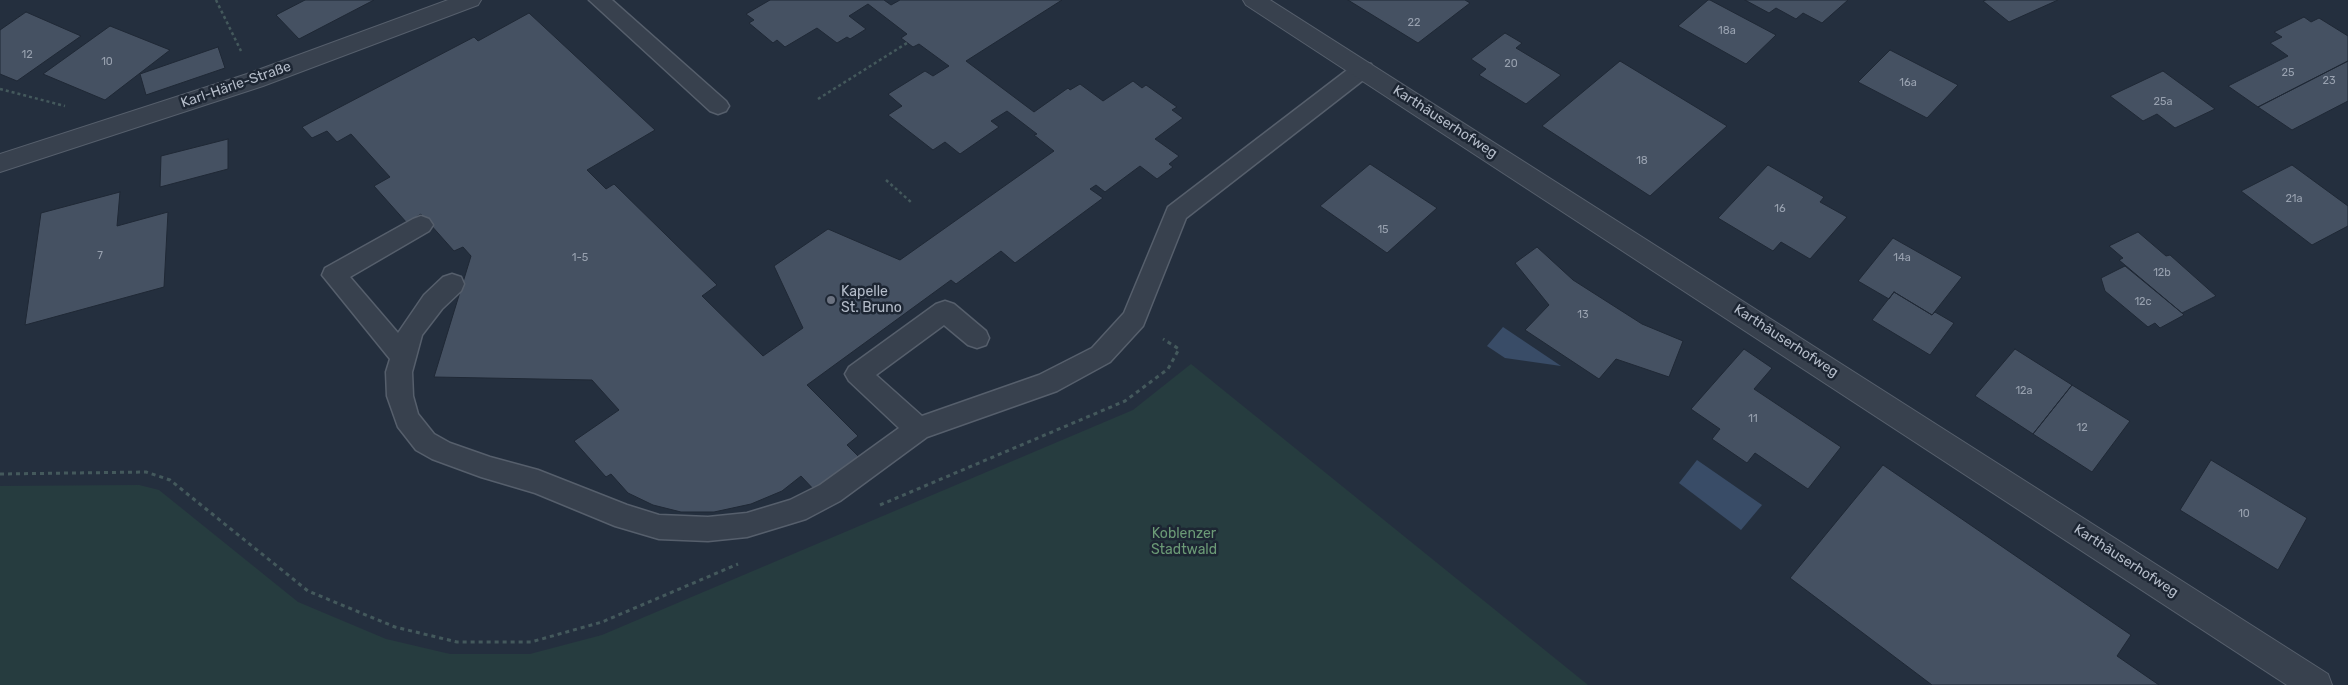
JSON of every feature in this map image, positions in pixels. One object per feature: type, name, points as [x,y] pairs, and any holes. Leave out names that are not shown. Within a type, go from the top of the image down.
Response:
[{"type":"street","name":"Karl-Härle-Straße","points":[[0,163],[255,80],[470,0]]},
{"type":"street","name":"Karthäuserhofweg","points":[[1254,0],[2316,685]]},
{"type":"lane","points":[[599,0],[718,106]]},
{"type":"lane","points":[[452,284],[433,302],[411,331],[399,372],[400,396],[407,419],[425,442],[441,451],[538,482],[625,517],[658,527],[708,529],[747,525],[796,510],[830,493],[918,429],[1048,383],[1101,355],[1134,319],[1176,213],[1363,69]]},
{"type":"lane","points":[[403,356],[334,275],[421,225]]},
{"type":"lane","points":[[918,429],[858,374],[945,311],[977,338]]},
{"type":"path","points":[[216,0],[255,80]]},
{"type":"path","points":[[818,98],[907,43]]},
{"type":"path","points":[[886,180],[912,203]]},
{"type":"green space","name":"Koblenzer Stadtwald","points":[[1191,364],[1588,685],[0,685],[0,486],[139,485],[159,490],[298,602],[386,639],[450,654],[530,654],[602,635],[1133,410]]},
{"type":"water","points":[[1503,327],[1561,366],[1505,358],[1487,346]]},
{"type":"water","points":[[1697,460],[1762,505],[1741,530],[1679,483]]},
{"type":"building","points":[[305,0],[374,0],[299,39],[276,15]]},
{"type":"building","points":[[770,0],[884,0],[891,5],[900,0],[1062,0],[966,61],[1034,112],[1068,88],[1070,90],[1080,84],[1103,101],[1133,81],[1142,88],[1146,85],[1177,107],[1172,110],[1183,118],[1155,139],[1179,156],[1169,164],[1173,167],[1157,179],[1140,166],[1105,192],[1096,185],[1090,189],[1103,198],[1015,263],[1001,251],[956,284],[951,280],[807,385],[858,436],[847,445],[861,459],[817,493],[801,476],[782,491],[751,504],[714,512],[681,512],[653,505],[628,493],[611,474],[606,477],[574,441],[619,410],[592,380],[434,377],[471,256],[463,247],[454,251],[421,214],[407,223],[374,186],[390,177],[351,134],[337,142],[327,131],[312,138],[302,127],[474,37],[478,41],[529,13],[655,130],[587,170],[606,189],[614,184],[717,285],[702,296],[763,356],[803,328],[774,266],[828,229],[900,260],[1054,151],[1034,135],[1037,134],[1007,111],[991,121],[999,127],[960,154],[945,142],[933,150],[888,115],[902,106],[888,94],[925,71],[933,76],[949,66],[919,44],[913,47],[901,38],[907,34],[868,4],[849,16],[866,29],[850,39],[847,37],[837,43],[817,28],[785,47],[777,40],[773,43],[749,23],[754,20],[746,14]]},
{"type":"building","points":[[1348,0],[1465,0],[1470,3],[1418,43]]},
{"type":"building","points":[[1708,0],[1776,35],[1746,64],[1678,26]]},
{"type":"building","points":[[1745,0],[1848,0],[1822,23],[1803,13],[1796,19],[1776,8],[1769,13]]},
{"type":"building","points":[[2058,0],[2009,22],[1983,1]]},
{"type":"building","points":[[26,12],[81,36],[17,81],[0,74],[0,30]]},
{"type":"building","points":[[2304,17],[2311,22],[2319,18],[2348,36],[2348,61],[2258,107],[2228,86],[2288,56],[2270,43],[2282,37],[2274,32]]},
{"type":"building","points":[[110,26],[170,50],[105,100],[43,74]]},
{"type":"building","points":[[1505,33],[1522,43],[1516,48],[1561,75],[1526,104],[1479,75],[1486,69],[1471,59]]},
{"type":"building","points":[[218,47],[225,68],[146,95],[140,74]]},
{"type":"building","points":[[1890,50],[1958,85],[1927,118],[1858,82]]},
{"type":"building","points":[[1620,61],[1727,126],[1650,196],[1542,126]]},
{"type":"building","points":[[2348,61],[2348,101],[2292,130],[2258,107]]},
{"type":"building","points":[[2163,71],[2215,109],[2175,128],[2157,114],[2143,121],[2110,96]]},
{"type":"building","points":[[228,139],[228,169],[160,187],[161,156]]},
{"type":"building","points":[[1370,164],[1437,208],[1387,253],[1320,206]]},
{"type":"building","points":[[1768,165],[1824,197],[1820,202],[1847,217],[1810,259],[1781,242],[1773,251],[1718,218]]},
{"type":"building","points":[[2292,165],[2348,206],[2348,226],[2312,245],[2241,191]]},
{"type":"building","points":[[120,192],[117,226],[168,212],[164,287],[25,325],[41,213]]},
{"type":"building","points":[[2138,232],[2166,256],[2170,255],[2216,296],[2182,313],[2119,260],[2123,258],[2109,246]]},
{"type":"building","points":[[1893,238],[1962,277],[1932,315],[1894,292],[1889,299],[1858,281]]},
{"type":"building","points":[[1537,247],[1573,280],[1642,324],[1683,341],[1669,377],[1616,359],[1599,379],[1525,330],[1549,305],[1515,263]]},
{"type":"building","points":[[2125,266],[2184,315],[2160,328],[2155,323],[2148,327],[2105,291],[2101,278]]},
{"type":"building","points":[[1894,292],[1932,315],[1935,312],[1954,323],[1930,355],[1872,320]]},
{"type":"building","points":[[1744,349],[1772,368],[1754,389],[1841,447],[1808,489],[1755,453],[1747,463],[1712,439],[1720,429],[1691,409]]},
{"type":"building","points":[[2015,349],[2072,385],[2033,434],[1975,396]]},
{"type":"building","points":[[2072,385],[2130,421],[2092,472],[2033,434]]},
{"type":"building","points":[[2211,460],[2307,518],[2278,570],[2180,510]]},
{"type":"building","points":[[1883,465],[2131,635],[2117,656],[2159,685],[1932,685],[1790,578]]},
{"type":"place","name":"Kapelle St. Bruno","points":[[831,300]]}]
